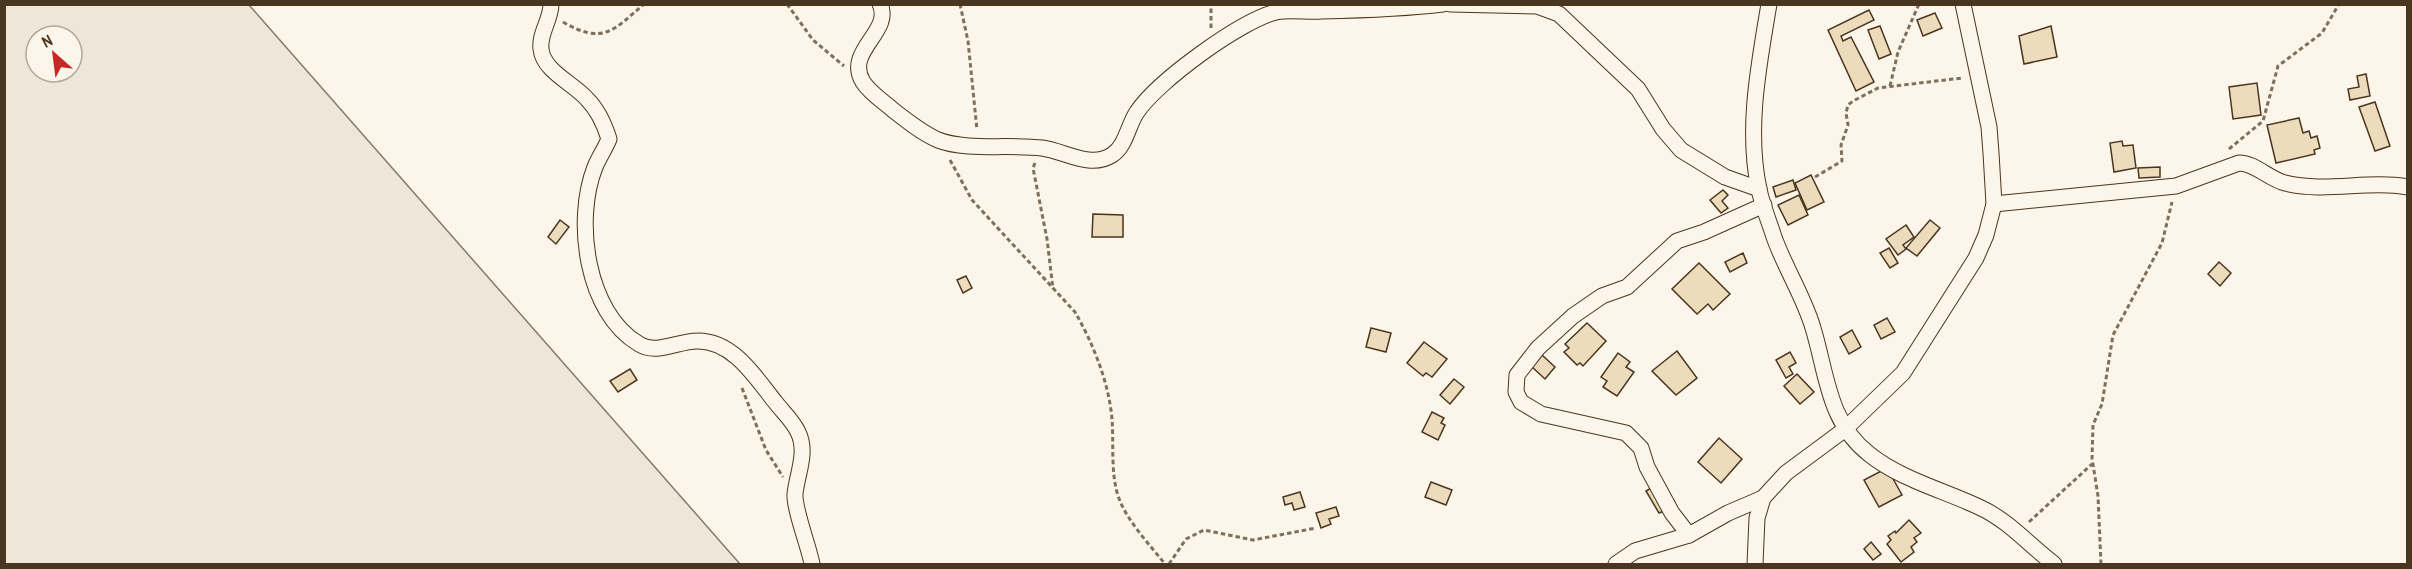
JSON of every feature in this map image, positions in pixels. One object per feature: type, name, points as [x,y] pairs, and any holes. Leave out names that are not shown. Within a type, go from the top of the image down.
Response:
[{"type":"street","points":[[880,4],[884,12],[882,22],[860,56],[858,68],[864,83],[912,125],[940,141],[980,146],[1043,148],[1089,161],[1104,159],[1114,153],[1137,112],[1164,82],[1209,48],[1276,12],[1388,10],[1443,4]]},
{"type":"street","points":[[1450,4],[1537,6],[1559,14],[1638,89],[1663,129],[1681,150],[1725,177],[1759,189]]},
{"type":"street","points":[[1769,4],[1755,105],[1754,149],[1759,189],[1784,261],[1813,327],[1828,392],[1844,430],[1870,455],[1892,468],[1981,507],[2054,564]]},
{"type":"street","points":[[1616,564],[1635,551],[1689,535],[1728,513],[1763,498],[1786,473],[1844,430],[1903,373],[1976,258],[1986,235],[1994,204],[1989,127],[1963,4]]},
{"type":"street","points":[[551,10],[541,39],[541,50],[546,63],[587,98],[604,122],[609,139],[595,168],[585,215],[584,234],[598,295],[607,312],[639,345],[652,348],[697,341],[714,343],[736,356],[749,369],[798,432],[802,460],[795,497],[812,564]]},
{"type":"street","points":[[1994,204],[2176,186],[2239,163],[2247,163],[2270,177],[2286,183],[2328,188],[2381,185],[2408,187]]},
{"type":"street","points":[[1689,535],[1672,513],[1647,467],[1641,448],[1626,432],[1540,414],[1521,402],[1516,392],[1517,375],[1538,348],[1573,316],[1602,296],[1627,286],[1677,241],[1704,232],[1764,205]]},
{"type":"street","points":[[1755,564],[1757,518],[1763,498]]},
{"type":"path","points":[[551,10],[582,33],[596,36],[613,29],[644,4]]},
{"type":"path","points":[[787,4],[813,40],[864,83]]},
{"type":"path","points":[[960,4],[968,41],[974,111],[980,146]]},
{"type":"path","points":[[1890,86],[1898,52],[1919,4]]},
{"type":"path","points":[[2227,151],[2263,121],[2278,66],[2322,33],[2339,4]]},
{"type":"path","points":[[1815,177],[1842,161],[1841,145],[1848,125],[1848,105],[1868,92],[1890,86],[1979,76]]},
{"type":"path","points":[[940,141],[972,200],[1075,312],[1097,361],[1112,416],[1116,481],[1120,502],[1165,564]]},
{"type":"path","points":[[1043,148],[1033,168],[1047,239],[1053,290]]},
{"type":"path","points":[[2101,564],[2098,496],[2093,463],[2093,425],[2102,404],[2113,335],[2162,243],[2176,186]]},
{"type":"path","points":[[740,383],[766,450],[795,497]]},
{"type":"path","points":[[2022,537],[2036,515],[2093,463]]},
{"type":"path","points":[[1169,564],[1186,539],[1204,530],[1253,540],[1316,528]]},
{"type":"shaded area","points":[[4,5],[249,5],[740,564],[5,564]]},
{"type":"building","points":[[1869,10],[1874,20],[1841,36],[1843,41],[1851,37],[1874,82],[1856,91],[1828,30]]},
{"type":"building","points":[[1935,13],[1942,28],[1923,36],[1917,20]]},
{"type":"building","points":[[1880,26],[1891,54],[1879,59],[1868,30]]},
{"type":"building","points":[[2051,26],[2057,57],[2024,64],[2019,36]]},
{"type":"building","points":[[2366,74],[2370,96],[2350,100],[2348,89],[2359,87],[2357,76]]},
{"type":"building","points":[[2257,83],[2261,115],[2233,119],[2229,87]]},
{"type":"building","points":[[2375,102],[2390,146],[2375,151],[2359,107]]},
{"type":"building","points":[[2299,118],[2303,133],[2309,131],[2311,138],[2317,136],[2320,148],[2314,150],[2315,154],[2276,163],[2267,125]]},
{"type":"building","points":[[2122,141],[2123,146],[2133,145],[2136,168],[2114,172],[2110,143]]},
{"type":"building","points":[[2160,167],[2160,177],[2139,178],[2138,168]]},
{"type":"building","points":[[1811,175],[1824,202],[1807,210],[1795,183]]},
{"type":"building","points":[[1793,180],[1796,190],[1776,197],[1773,187]]},
{"type":"building","points":[[1723,190],[1728,195],[1722,201],[1728,208],[1721,213],[1710,200]]},
{"type":"building","points":[[1799,195],[1808,215],[1788,225],[1778,205]]},
{"type":"building","points":[[1093,214],[1123,215],[1123,237],[1092,237]]},
{"type":"building","points":[[560,220],[569,227],[556,244],[548,237]]},
{"type":"building","points":[[1930,220],[1940,228],[1917,256],[1906,248]]},
{"type":"building","points":[[1906,225],[1914,237],[1903,245],[1906,249],[1898,255],[1886,239]]},
{"type":"building","points":[[1889,248],[1898,263],[1890,268],[1880,253]]},
{"type":"building","points":[[1743,253],[1747,263],[1730,272],[1725,262]]},
{"type":"building","points":[[2219,262],[2231,273],[2220,286],[2208,274]]},
{"type":"building","points":[[1699,263],[1730,294],[1713,310],[1708,304],[1697,314],[1672,289]]},
{"type":"building","points":[[966,276],[972,288],[963,293],[957,280]]},
{"type":"building","points":[[1887,318],[1895,332],[1881,339],[1874,325]]},
{"type":"building","points":[[1587,323],[1606,341],[1583,366],[1580,363],[1577,365],[1564,352],[1569,348],[1565,344]]},
{"type":"building","points":[[1371,328],[1391,333],[1386,352],[1366,347]]},
{"type":"building","points":[[1852,330],[1861,347],[1849,354],[1840,337]]},
{"type":"building","points":[[1424,342],[1447,359],[1432,377],[1426,373],[1423,376],[1407,363]]},
{"type":"building","points":[[1677,351],[1697,378],[1676,395],[1652,371]]},
{"type":"building","points":[[1790,352],[1796,363],[1789,367],[1793,374],[1786,378],[1776,360]]},
{"type":"building","points":[[1618,353],[1630,362],[1626,367],[1634,372],[1617,396],[1603,387],[1607,381],[1601,377]]},
{"type":"building","points":[[1542,355],[1555,367],[1545,379],[1532,367]]},
{"type":"building","points":[[630,369],[637,380],[618,392],[610,381]]},
{"type":"building","points":[[1797,374],[1814,392],[1800,404],[1784,386]]},
{"type":"building","points":[[1454,379],[1464,387],[1450,404],[1440,395]]},
{"type":"building","points":[[1432,412],[1444,418],[1441,423],[1445,425],[1438,440],[1422,432]]},
{"type":"building","points":[[1719,438],[1742,459],[1721,483],[1698,462]]},
{"type":"building","points":[[1887,468],[1902,495],[1879,507],[1864,480]]},
{"type":"building","points":[[1431,482],[1452,490],[1446,505],[1425,497]]},
{"type":"building","points":[[1651,488],[1664,511],[1659,513],[1646,491]]},
{"type":"building","points":[[1300,492],[1305,507],[1294,510],[1292,503],[1285,505],[1283,497]]},
{"type":"building","points":[[1336,507],[1339,516],[1329,519],[1331,524],[1321,528],[1316,513]]},
{"type":"building","points":[[1909,520],[1921,533],[1914,538],[1917,542],[1911,547],[1914,552],[1901,562],[1887,544],[1891,540],[1888,536],[1895,531],[1896,533]]},
{"type":"building","points":[[1871,542],[1881,554],[1873,560],[1864,549]]}]
